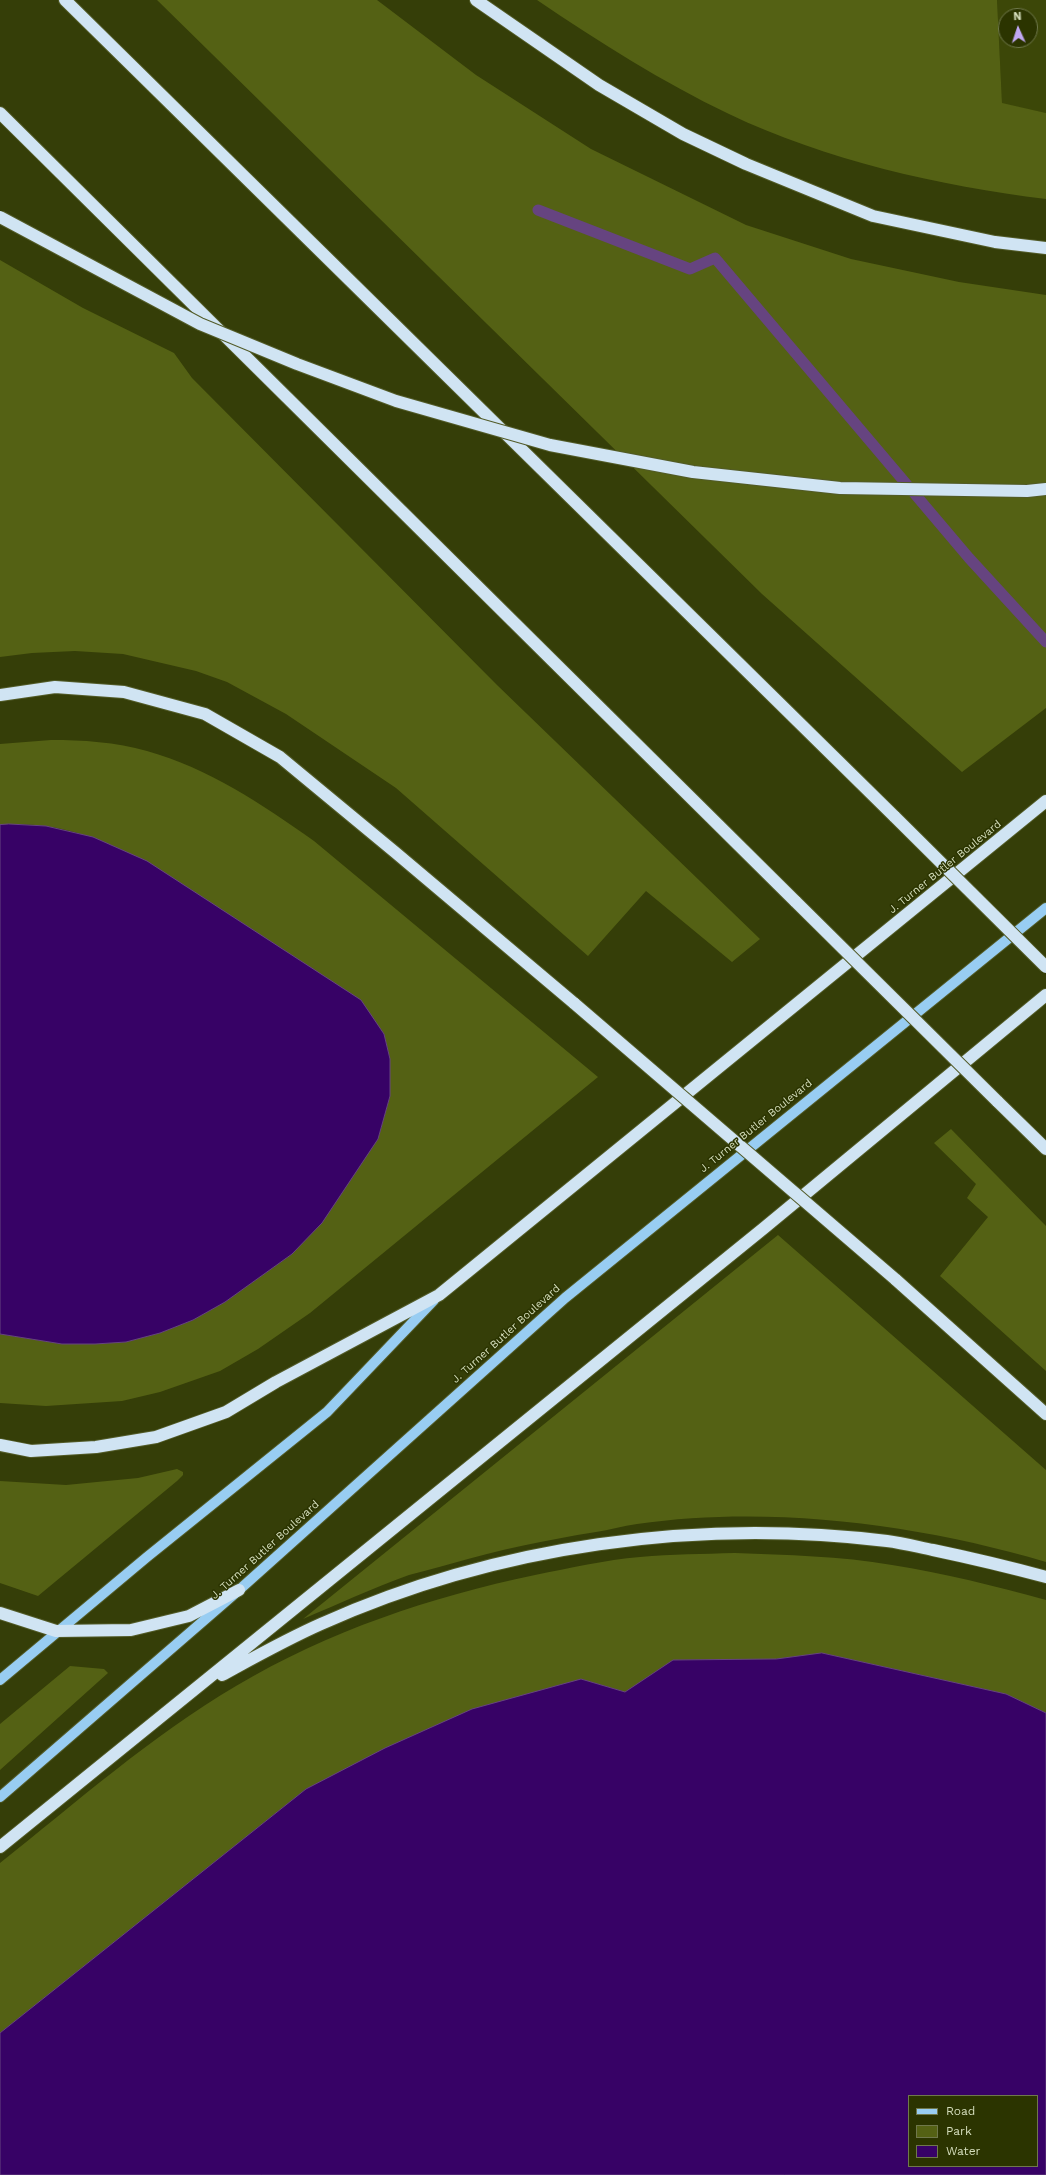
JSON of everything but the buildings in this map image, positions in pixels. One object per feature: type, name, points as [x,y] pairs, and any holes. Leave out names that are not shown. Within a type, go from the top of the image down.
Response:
[{"type":"highway","points":[[65,0],[1046,967]]},
{"type":"highway","points":[[476,0],[599,85],[683,134],[746,164],[873,216],[995,242],[1046,248]]},
{"type":"highway","points":[[0,113],[1046,1149]]},
{"type":"highway","points":[[0,217],[103,274],[200,324],[396,401],[550,445],[694,472],[840,488],[1027,491],[1046,489]]},
{"type":"highway","points":[[0,695],[55,687],[124,692],[205,714],[280,757],[575,1004],[895,1279],[1046,1414]]},
{"type":"highway","name":"J. Turner Butler Boulevard","points":[[439,1295],[1046,802]]},
{"type":"highway","points":[[0,1847],[197,1690],[354,1559],[764,1228],[1046,995]]},
{"type":"highway","points":[[0,1444],[31,1451],[96,1447],[156,1437],[226,1412],[276,1382],[439,1295]]},
{"type":"highway","points":[[197,1690],[288,1639],[323,1623],[381,1600],[473,1570],[608,1542],[687,1535],[784,1533],[888,1541],[996,1563],[1046,1577]]},
{"type":"highway","points":[[0,1613],[56,1631],[131,1630],[189,1616],[239,1590]]},
{"type":"main road","name":"J. Turner Butler Boulevard","points":[[0,1797],[239,1590],[565,1298],[1046,908]]},
{"type":"main road","name":"J. Turner Butler Boulevard","points":[[0,1680],[56,1631],[327,1412],[439,1295]]},
{"type":"shaded area","points":[[997,0],[1046,0],[1046,113],[1002,104],[999,48],[1038,48],[1038,8],[998,8],[998,21]]},
{"type":"green space","points":[[157,0],[377,0],[476,75],[591,149],[746,225],[851,259],[959,282],[1046,295],[1046,708],[962,772],[762,594]]},
{"type":"green space","points":[[537,0],[997,0],[998,48],[999,48],[1002,103],[1046,113],[1046,199],[1006,194],[924,179],[844,158],[804,145],[766,130],[704,102],[655,75]]},
{"type":"green space","points":[[0,260],[83,308],[174,353],[192,378],[497,685],[760,939],[732,962],[646,891],[588,956],[396,788],[286,714],[227,682],[196,671],[123,654],[75,651],[32,653],[0,657]]},
{"type":"green space","points":[[51,740],[99,742],[123,745],[147,751],[192,767],[234,788],[314,841],[598,1077],[310,1313],[258,1349],[220,1371],[160,1392],[122,1401],[46,1406],[0,1403],[0,1334],[62,1344],[126,1342],[160,1333],[193,1320],[225,1302],[292,1254],[378,1139],[390,1096],[390,1059],[384,1034],[360,1000],[177,881],[122,850],[93,838],[64,829],[33,825],[0,825],[0,744]]},
{"type":"green space","points":[[951,1129],[1046,1226],[1046,1371],[940,1276],[988,1217],[967,1198],[976,1184],[934,1143]]},
{"type":"green space","points":[[778,1235],[1046,1470],[1046,1562],[947,1537],[895,1528],[791,1518],[739,1517],[688,1519],[632,1525],[540,1542],[486,1554],[409,1575],[303,1619]]},
{"type":"green space","points":[[177,1469],[183,1472],[183,1475],[177,1481],[38,1596],[0,1583],[0,1481],[66,1485],[138,1478]]},
{"type":"green space","points":[[735,1553],[814,1556],[872,1562],[950,1576],[1046,1600],[1046,1713],[1006,1694],[822,1653],[776,1659],[673,1660],[625,1692],[581,1679],[306,1789],[0,2033],[0,1863],[115,1770],[205,1705],[271,1666],[307,1649],[381,1618],[457,1594],[535,1575],[614,1560],[664,1555]]},
{"type":"green space","points":[[70,1666],[104,1669],[108,1673],[0,1770],[0,1724]]},
{"type":"water","points":[[0,825],[46,826],[93,837],[147,861],[361,1000],[384,1034],[390,1059],[390,1096],[378,1139],[322,1223],[292,1254],[225,1302],[193,1320],[160,1333],[126,1342],[62,1344],[0,1334]]},
{"type":"water","points":[[822,1653],[1006,1694],[1046,1713],[1046,2175],[0,2175],[0,2033],[306,1789],[385,1748],[472,1709],[581,1679],[625,1692],[673,1660],[776,1659]]},
{"type":"waterway","points":[[538,210],[690,269],[715,258],[969,558],[1046,642]]}]
